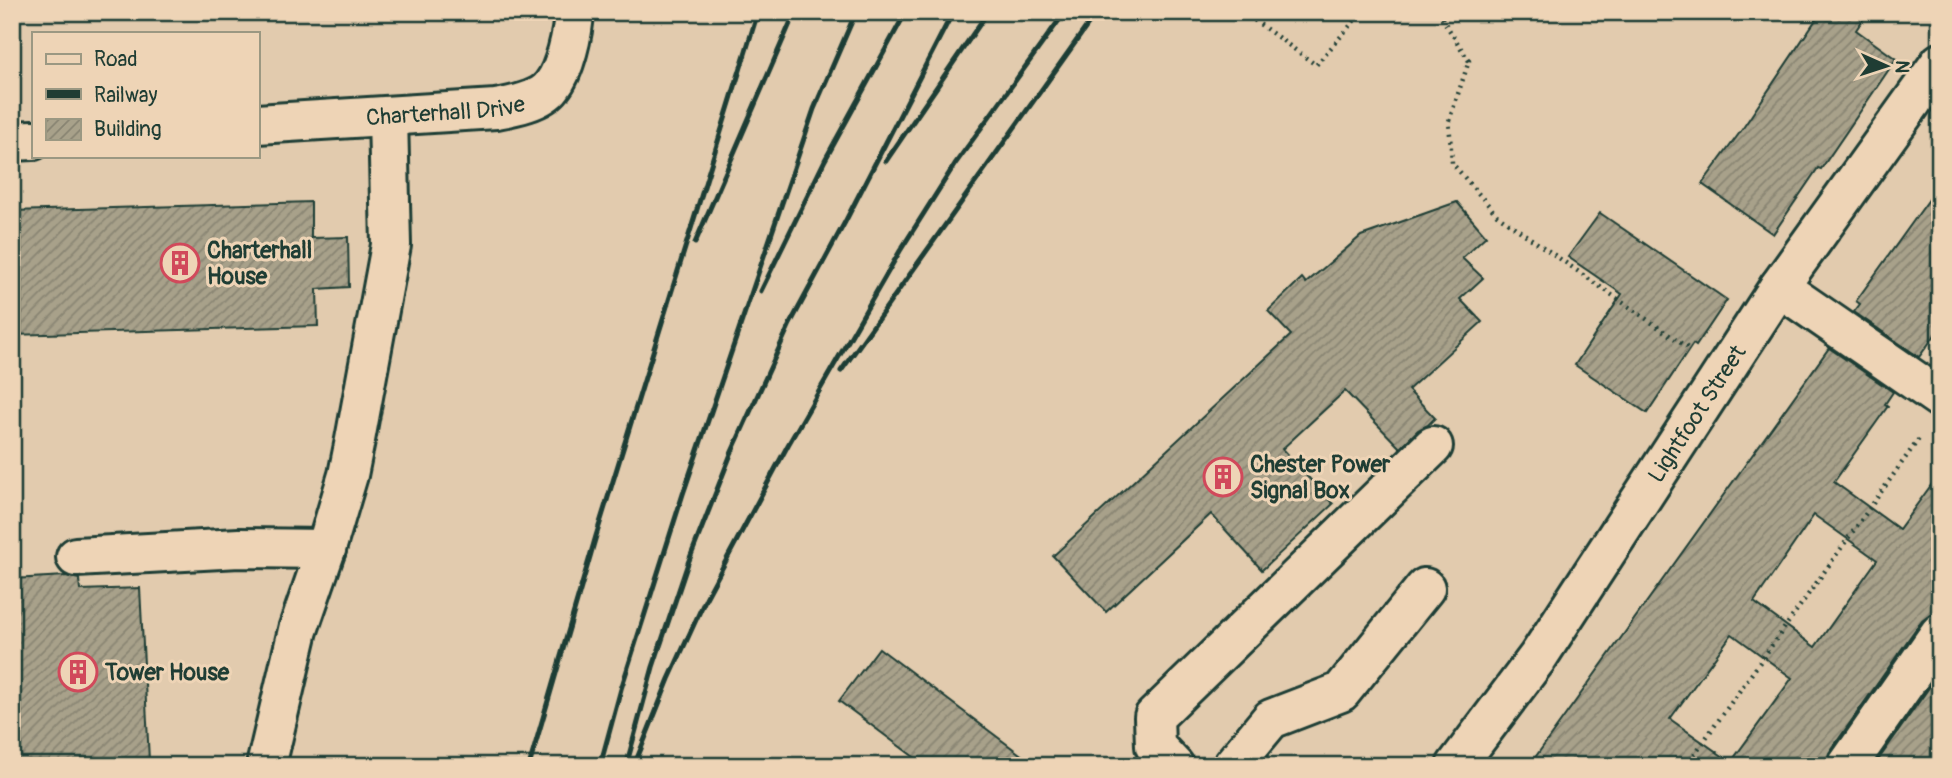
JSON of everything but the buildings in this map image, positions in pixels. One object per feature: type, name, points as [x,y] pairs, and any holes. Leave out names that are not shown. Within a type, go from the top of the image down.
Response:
[{"type":"street","name":"Charterhall Drive","points":[[259,124],[496,109],[526,103],[551,88],[565,59],[574,12]]},
{"type":"street","name":"Lightfoot Street","points":[[1456,766],[1538,657],[1779,287],[1940,63]]},
{"type":"street","points":[[267,766],[298,630],[348,475],[391,245],[388,116]]},
{"type":"street","points":[[12,141],[32,139]]},
{"type":"street","points":[[1779,287],[1932,415]]},
{"type":"street","points":[[1174,766],[1155,746],[1154,718],[1433,446]]},
{"type":"street","points":[[76,557],[239,548],[326,549]]},
{"type":"street","points":[[1232,766],[1271,719],[1341,692],[1425,588]]},
{"type":"street","points":[[1847,766],[1940,633]]},
{"type":"path","points":[[1242,12],[1316,65],[1362,12]]},
{"type":"path","points":[[1438,12],[1469,61],[1449,121],[1452,163],[1497,215],[1723,373]]},
{"type":"path","points":[[1686,766],[1932,415]]},
{"type":"railway","points":[[529,766],[596,536],[758,12]]},
{"type":"railway","points":[[695,243],[795,12]]},
{"type":"railway","points":[[600,766],[621,689],[683,494],[814,109],[856,12]]},
{"type":"railway","points":[[761,291],[825,160],[906,12]]},
{"type":"railway","points":[[628,759],[653,667],[688,563],[731,454],[790,324],[953,12]]},
{"type":"railway","points":[[886,161],[988,12]]},
{"type":"railway","points":[[634,766],[669,679],[706,598],[788,445],[900,251],[955,164],[1065,12]]},
{"type":"railway","points":[[841,371],[1097,12]]},
{"type":"place","name":"Charterhall House","points":[[180,263]]},
{"type":"place","name":"Chester Power Signal Box","points":[[1223,477]]},
{"type":"place","name":"Tower House","points":[[78,672]]}]
